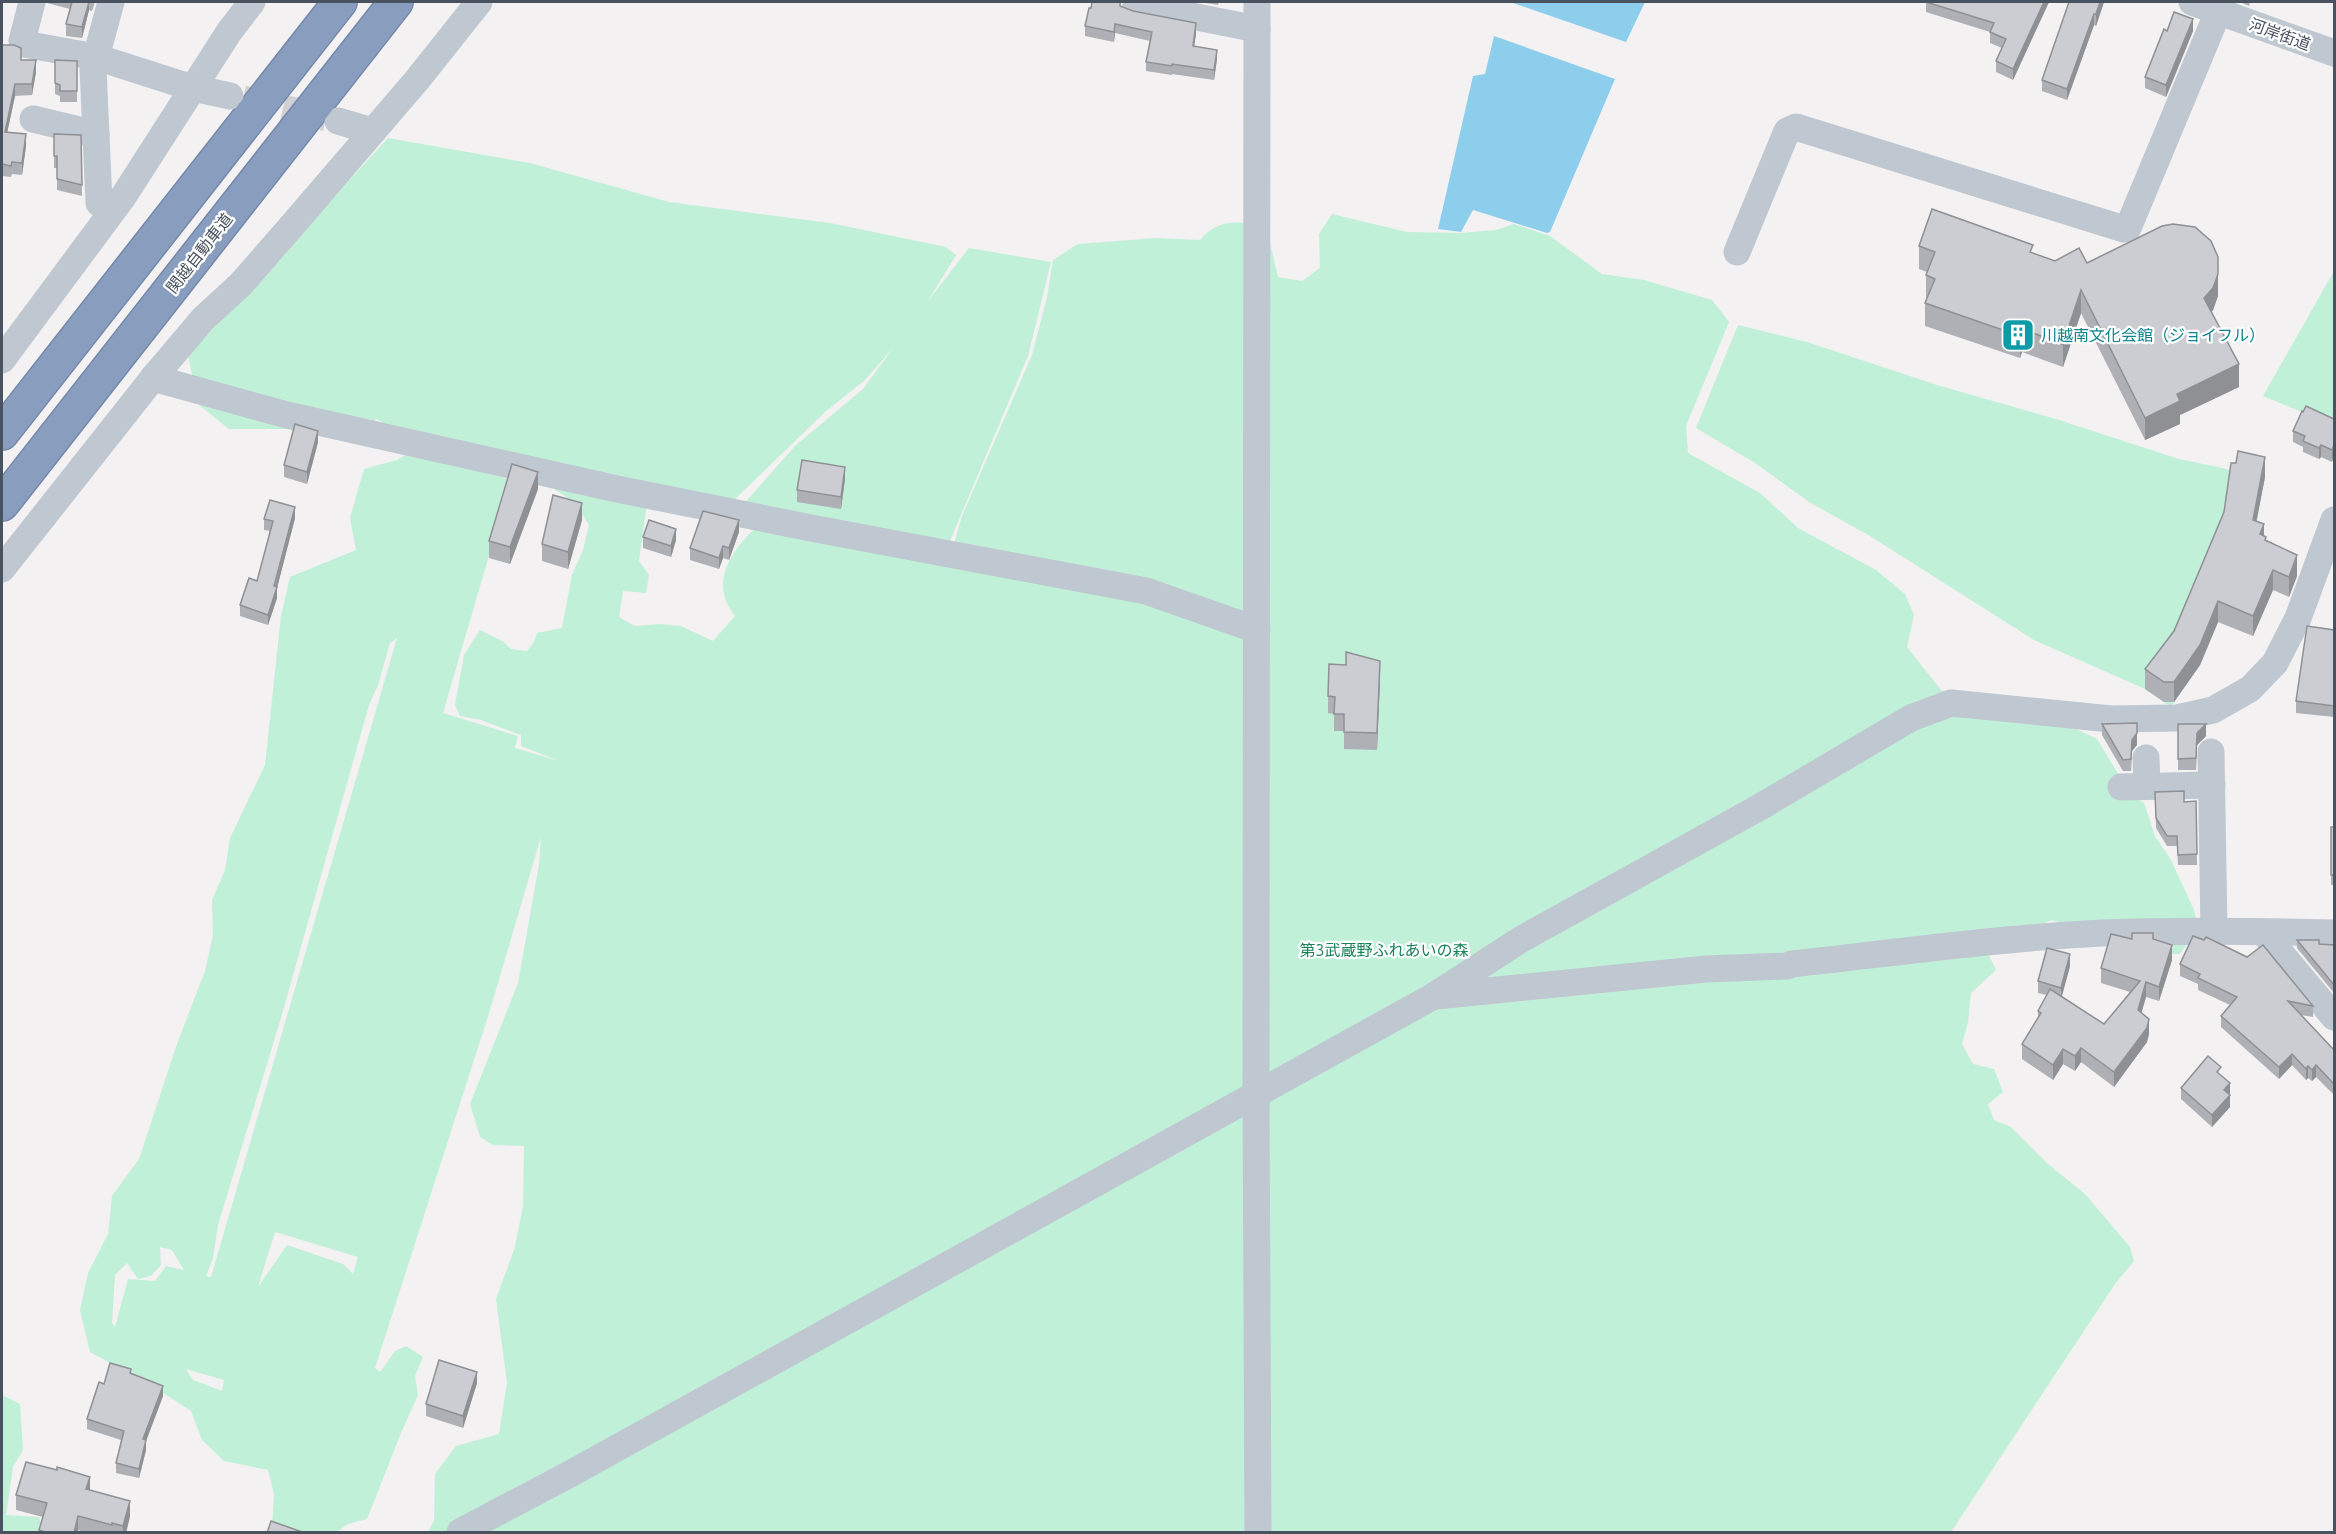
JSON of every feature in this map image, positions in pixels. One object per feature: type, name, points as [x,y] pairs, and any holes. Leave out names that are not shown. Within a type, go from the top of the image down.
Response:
[{"type":"highway","points":[[2,433],[340,2]]},
{"type":"highway","name":"関越自動車道","points":[[2,504],[396,2]]},
{"type":"street","points":[[32,2],[22,41],[24,44],[96,57],[193,88],[230,96]]},
{"type":"street","points":[[99,203],[93,68],[111,2]]},
{"type":"street","points":[[2,360],[123,198],[229,32],[252,2]]},
{"type":"street","points":[[2,570],[153,378],[203,319],[241,284],[417,80],[479,2]]},
{"type":"street","points":[[1257,2],[1258,1533]]},
{"type":"street","name":"河岸街道","points":[[2192,2],[2334,53]]},
{"type":"street","points":[[1136,5],[1257,29]]},
{"type":"street","points":[[1737,252],[1787,131],[1796,127],[2014,196],[2124,229],[2128,228],[2218,12]]},
{"type":"street","points":[[33,119],[96,134]]},
{"type":"street","points":[[338,121],[372,131]]},
{"type":"street","points":[[153,378],[287,415],[617,489],[1146,591],[1257,630]]},
{"type":"street","points":[[460,1533],[663,1423],[1432,996],[1520,940],[1760,807],[1911,718],[1951,703],[2111,719],[2177,718],[2213,710],[2250,689],[2275,663],[2298,618],[2334,520]]},
{"type":"street","points":[[2211,752],[2214,930]]},
{"type":"street","points":[[2146,758],[2134,786],[2212,784]]},
{"type":"street","points":[[1432,996],[1706,969],[1786,966],[2079,935],[2214,930],[2334,933]]},
{"type":"street","points":[[2262,932],[2334,1017]]},
{"type":"green space","name":"第3武蔵野ふれあいの森","points":[[388,138],[530,163],[669,202],[830,223],[946,247],[956,255],[928,301],[969,248],[1051,262],[1028,356],[947,548],[741,507],[795,446],[863,389],[893,348],[865,380],[825,412],[729,505],[648,496],[639,561],[649,575],[646,593],[623,591],[619,617],[635,626],[660,624],[681,626],[713,641],[735,616],[724,594],[723,584],[727,566],[744,540],[757,526],[949,561],[962,516],[1032,355],[1047,297],[1053,260],[1078,244],[1156,238],[1200,240],[1223,224],[1266,226],[1278,277],[1302,281],[1320,268],[1319,234],[1332,214],[1407,232],[1460,233],[1496,230],[1514,224],[1550,236],[1602,274],[1644,280],[1712,300],[1729,322],[1686,426],[1688,453],[1760,493],[1798,528],[1876,570],[1905,594],[1914,615],[1907,647],[1941,690],[1999,719],[2072,727],[2097,739],[2131,795],[2144,803],[2155,836],[2171,860],[2194,910],[2197,923],[2192,937],[2180,954],[2118,954],[2081,929],[2052,920],[2031,929],[1981,939],[1996,970],[1971,993],[1968,1022],[1962,1044],[1973,1064],[1994,1069],[2003,1092],[1988,1104],[1994,1120],[2011,1127],[2048,1164],[2085,1194],[2130,1247],[2134,1261],[2115,1284],[1951,1532],[428,1532],[434,1521],[435,1474],[456,1446],[499,1434],[507,1383],[496,1299],[515,1247],[523,1206],[524,1146],[493,1145],[480,1137],[470,1104],[518,983],[539,864],[541,837],[490,1010],[375,1368],[380,1372],[395,1351],[406,1346],[423,1357],[415,1376],[418,1395],[367,1519],[348,1524],[337,1532],[282,1532],[272,1528],[274,1494],[268,1470],[224,1461],[202,1440],[191,1411],[151,1385],[90,1352],[80,1310],[88,1273],[108,1234],[112,1196],[139,1159],[177,1044],[205,971],[213,935],[212,900],[225,870],[230,838],[265,765],[281,616],[290,577],[356,550],[350,518],[364,469],[397,460],[407,454],[396,434],[377,419],[362,429],[229,429],[199,405],[188,356]],"holes":[[[453,462],[544,482],[575,503],[589,525],[583,550],[572,575],[562,628],[537,633],[527,651],[511,649],[504,642],[480,630],[464,655],[455,705],[460,716],[481,720],[521,735],[521,746],[559,761],[515,748],[518,736],[443,713],[511,480]],[[397,638],[211,1277],[206,1276],[213,1258],[218,1225],[281,1018],[369,705],[378,685],[390,643]],[[275,1232],[358,1257],[353,1274],[343,1264],[287,1245],[258,1287]],[[160,1247],[172,1250],[184,1270],[166,1266],[155,1281],[128,1279],[115,1327],[112,1323],[115,1275],[127,1263],[138,1279],[151,1276],[161,1265]],[[186,1369],[224,1380],[222,1391],[193,1380]]]},
{"type":"green space","points":[[2334,271],[2334,425],[2263,396]]},
{"type":"green space","points":[[1738,325],[1807,342],[1937,385],[2059,420],[2179,459],[2265,477],[2253,540],[2200,665],[2171,707],[2145,689],[2034,640],[1870,536],[1809,502],[1755,463],[1696,428]]},
{"type":"green space","points":[[2,1395],[20,1404],[23,1450],[13,1467],[6,1515],[39,1517],[43,1532],[2,1532]]},
{"type":"water","points":[[1510,2],[1645,2],[1626,42]]},
{"type":"water","points":[[1494,36],[1615,79],[1550,232],[1547,233],[1473,210],[1461,232],[1438,229],[1473,76],[1485,74]]},
{"type":"building","points":[[72,2],[89,2],[82,27],[66,24]]},
{"type":"building","points":[[1092,2],[1120,2],[1120,6],[1133,11],[1196,23],[1193,46],[1217,50],[1214,70],[1146,62],[1152,32],[1115,24],[1114,32],[1085,26]]},
{"type":"building","points":[[1926,2],[2044,2],[2013,69],[1996,61],[2006,39],[1990,32],[1994,23]]},
{"type":"building","points":[[2069,2],[2100,2],[2067,89],[2042,80]]},
{"type":"building","points":[[2174,12],[2193,19],[2166,85],[2145,77],[2164,29],[2167,31]]},
{"type":"building","points":[[2,45],[14,45],[21,48],[21,60],[36,60],[32,84],[15,84],[5,132],[26,134],[22,163],[12,162],[11,166],[2,164]]},
{"type":"building","points":[[55,60],[77,61],[77,91],[60,91],[60,85],[55,83]]},
{"type":"building","points":[[54,134],[81,135],[82,185],[57,179]]},
{"type":"building","name":"川越南文化会館（ジョイフル）","points":[[1932,209],[2033,245],[2030,252],[2055,261],[2079,248],[2087,263],[2162,226],[2173,224],[2195,227],[2211,241],[2218,257],[2218,274],[2213,288],[2204,298],[2239,364],[2177,394],[2180,401],[2145,418],[2081,290],[2063,344],[2022,329],[2020,336],[1925,303],[1935,279],[1926,275],[1935,252],[1919,246]]},
{"type":"building","points":[[2306,406],[2334,419],[2332,450],[2321,445],[2319,448],[2303,441],[2305,436],[2293,431]]},
{"type":"building","points":[[295,424],[318,431],[307,472],[284,465]]},
{"type":"building","points":[[2238,451],[2265,457],[2253,520],[2264,524],[2260,534],[2266,537],[2265,540],[2297,555],[2289,577],[2273,570],[2253,616],[2218,601],[2200,645],[2174,682],[2164,682],[2145,669],[2174,631],[2224,512],[2231,463],[2236,463]]},
{"type":"building","points":[[802,460],[845,467],[841,497],[797,490]]},
{"type":"building","points":[[512,464],[538,472],[510,547],[489,541]]},
{"type":"building","points":[[553,495],[582,503],[568,552],[542,544]]},
{"type":"building","points":[[270,500],[295,507],[274,586],[277,587],[268,615],[240,605],[249,578],[257,581],[273,521],[264,519]]},
{"type":"building","points":[[703,511],[739,520],[729,548],[723,546],[719,558],[690,548]]},
{"type":"building","points":[[649,520],[676,529],[671,546],[643,537]]},
{"type":"building","points":[[2307,626],[2334,630],[2334,706],[2296,701]]},
{"type":"building","points":[[1346,652],[1380,661],[1377,733],[1344,732],[1344,714],[1334,714],[1335,697],[1328,696],[1329,664],[1346,665]]},
{"type":"building","points":[[2137,723],[2137,733],[2132,740],[2131,759],[2123,760],[2102,724]]},
{"type":"building","points":[[2178,724],[2206,724],[2197,733],[2196,758],[2178,759]]},
{"type":"building","points":[[2184,791],[2184,802],[2196,801],[2197,854],[2178,855],[2177,836],[2167,836],[2156,818],[2155,792]]},
{"type":"building","points":[[2331,827],[2334,827],[2334,875],[2331,875]]},
{"type":"building","points":[[2132,933],[2153,933],[2153,939],[2172,945],[2159,987],[2146,982],[2138,1010],[2149,1019],[2147,1028],[2114,1072],[2081,1048],[2075,1056],[2063,1049],[2053,1065],[2022,1044],[2041,1013],[2038,1011],[2050,989],[2104,1024],[2140,981],[2101,968],[2111,934],[2132,939]]},
{"type":"building","points":[[2193,936],[2204,940],[2206,937],[2247,957],[2263,945],[2313,1006],[2288,1001],[2334,1050],[2333,1083],[2316,1065],[2312,1070],[2308,1066],[2306,1069],[2292,1054],[2279,1067],[2221,1016],[2237,997],[2198,978],[2200,974],[2180,964]]},
{"type":"building","points":[[2297,940],[2319,940],[2319,944],[2334,945],[2334,985]]},
{"type":"building","points":[[2047,948],[2070,954],[2061,988],[2038,981]]},
{"type":"building","points":[[2208,1056],[2221,1067],[2217,1072],[2230,1083],[2224,1090],[2230,1095],[2212,1115],[2181,1088]]},
{"type":"building","points":[[439,1360],[477,1372],[463,1416],[426,1404]]},
{"type":"building","points":[[110,1363],[131,1369],[130,1373],[163,1386],[143,1439],[146,1440],[139,1469],[116,1463],[124,1431],[87,1419],[99,1382],[104,1384]]},
{"type":"building","points":[[26,1462],[57,1470],[57,1467],[90,1477],[86,1489],[130,1501],[123,1526],[78,1516],[74,1533],[48,1533],[39,1530],[47,1503],[16,1495]]},
{"type":"building","points":[[271,1521],[305,1533],[267,1533]]},
{"type":"tunnel","points":[[243,99],[326,118]]},
{"type":"place","name":"川越南文化会館（ジョイフル）","points":[[2018,335]]}]
